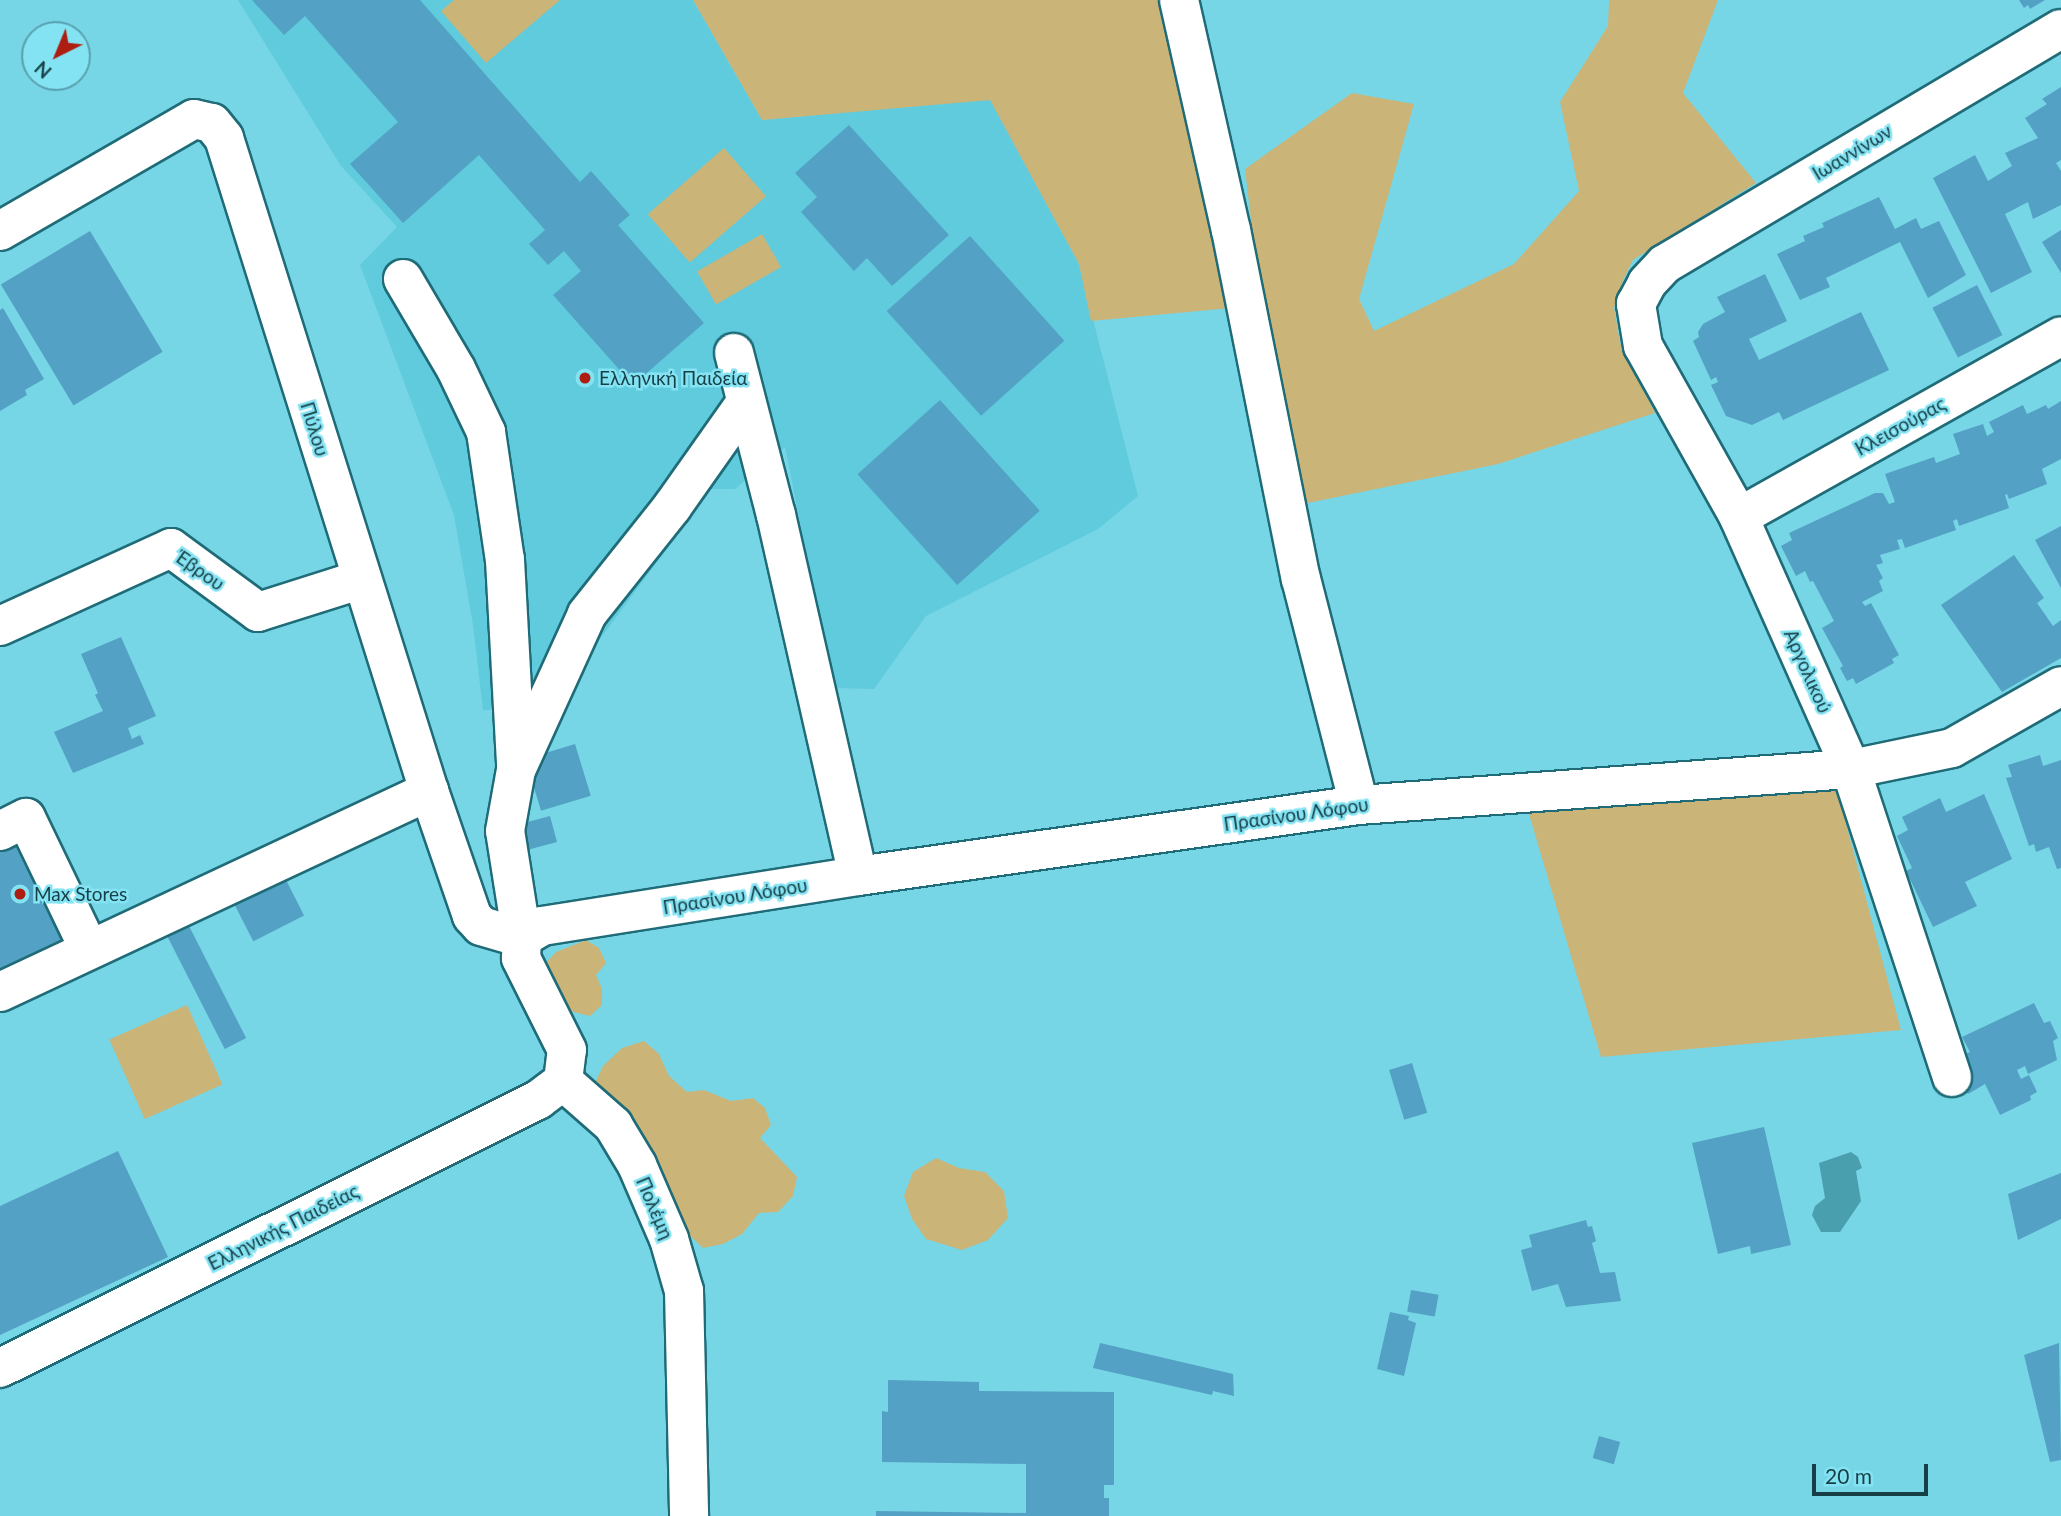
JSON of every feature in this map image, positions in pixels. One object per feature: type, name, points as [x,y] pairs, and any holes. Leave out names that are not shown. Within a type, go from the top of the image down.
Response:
[{"type":"street","points":[[1179,0],[1231,230],[1301,579],[1359,805]]},
{"type":"street","name":"Ιωαννίνων","points":[[1647,283],[1665,264],[2061,29]]},
{"type":"street","name":"Πύλου","points":[[0,232],[194,119],[212,122],[224,138],[429,791],[472,916],[481,926],[522,938]]},
{"type":"street","points":[[404,279],[456,369],[486,432],[505,560],[516,770],[505,831],[522,938],[522,958],[567,1050],[563,1081]]},
{"type":"street","name":"Αργολικού","points":[[1647,283],[1636,304],[1643,346],[1739,517],[1851,769],[1952,1077]]},
{"type":"street","name":"Κλεισούρας","points":[[1739,517],[2061,337]]},
{"type":"street","points":[[734,353],[776,515],[858,876]]},
{"type":"street","points":[[516,770],[587,614],[672,507],[746,402]]},
{"type":"street","name":"Έβρου","points":[[0,626],[171,548],[258,612],[362,579]]},
{"type":"street","name":"Πρασίνου Λόφου","points":[[522,938],[542,926],[858,876],[1359,805],[1851,769],[1952,748],[2061,686]]},
{"type":"street","points":[[0,992],[429,791]]},
{"type":"street","points":[[13,825],[89,949]]},
{"type":"street","name":"Ελληνικής Παιδείας","points":[[0,1368],[538,1100],[563,1081]]},
{"type":"street","name":"Πολέμη","points":[[563,1081],[613,1125],[637,1165],[669,1239],[684,1291],[689,1516]]},
{"type":"shaded area","name":"Ελληνική Παιδεία","points":[[238,0],[693,0],[762,120],[990,99],[1079,264],[1138,496],[1098,529],[926,616],[874,689],[833,688],[785,447],[735,489],[711,489],[549,708],[483,710],[473,625],[454,515],[360,265],[397,227],[341,166]]},
{"type":"shaded area","points":[[454,0],[560,0],[486,63],[441,11]]},
{"type":"shaded area","points":[[693,0],[1168,0],[1231,308],[1091,321],[1079,264],[990,100],[762,120]]},
{"type":"shaded area","points":[[1609,0],[1718,0],[1683,93],[1756,183],[1633,260],[1623,280],[1614,308],[1620,343],[1655,413],[1498,464],[1303,504],[1261,304],[1245,169],[1352,93],[1414,104],[1359,299],[1374,331],[1514,264],[1579,191],[1560,102],[1608,26]]},
{"type":"shaded area","points":[[724,148],[766,196],[690,263],[648,214]]},
{"type":"shaded area","points":[[762,234],[781,267],[716,304],[697,272]]},
{"type":"shaded area","points":[[1826,771],[1839,798],[1901,1030],[1601,1057],[1526,804]]},
{"type":"shaded area","points":[[586,940],[599,948],[606,963],[596,975],[602,989],[602,1005],[590,1016],[573,1012],[559,997],[542,967],[556,952]]},
{"type":"shaded area","points":[[187,1005],[222,1084],[145,1119],[109,1040]]},
{"type":"shaded area","points":[[644,1041],[659,1054],[669,1076],[687,1092],[704,1090],[731,1101],[753,1098],[765,1108],[771,1125],[760,1138],[797,1177],[793,1196],[778,1212],[759,1213],[742,1234],[723,1244],[703,1248],[686,1232],[669,1207],[668,1186],[653,1170],[594,1085],[603,1066],[622,1048]]},
{"type":"shaded area","points":[[1851,1152],[1858,1157],[1862,1168],[1856,1171],[1861,1201],[1840,1232],[1821,1232],[1812,1215],[1815,1206],[1825,1198],[1819,1163]]},
{"type":"shaded area","points":[[936,1158],[959,1168],[985,1172],[1004,1191],[1008,1218],[988,1240],[962,1250],[926,1239],[912,1219],[904,1196],[913,1172]]},
{"type":"building","points":[[252,0],[420,0],[580,182],[591,171],[630,215],[618,225],[704,323],[633,385],[553,295],[581,271],[564,251],[548,265],[529,244],[545,230],[479,155],[403,223],[350,164],[398,122],[305,16],[284,35]]},
{"type":"building","points":[[2019,0],[2045,0],[2030,9],[2028,5],[2024,8]]},
{"type":"building","points":[[2061,87],[2061,160],[2056,163],[2061,171],[2061,205],[2033,219],[2028,202],[2005,214],[2032,272],[1991,293],[1933,178],[1975,155],[1988,181],[2012,166],[2005,153],[2038,138],[2025,118],[2047,104],[2042,99]]},
{"type":"building","points":[[849,125],[949,235],[892,286],[867,258],[854,271],[801,212],[817,197],[795,173]]},
{"type":"building","points":[[1879,197],[1895,229],[1916,218],[1921,229],[1939,221],[1966,275],[1928,298],[1900,242],[1826,278],[1830,287],[1800,300],[1777,254],[1805,241],[1803,236],[1824,227],[1822,223]]},
{"type":"building","points":[[2061,230],[2061,273],[2042,242]]},
{"type":"building","points":[[90,231],[163,352],[73,405],[1,285]]},
{"type":"building","points":[[970,236],[1064,341],[981,416],[887,311]]},
{"type":"building","points":[[1765,274],[1787,321],[1749,339],[1759,360],[1861,312],[1889,370],[1783,420],[1779,412],[1752,425],[1726,416],[1711,385],[1718,382],[1716,377],[1711,380],[1693,341],[1699,337],[1698,332],[1703,324],[1725,312],[1717,297]]},
{"type":"building","points":[[1977,285],[2002,335],[1958,358],[1932,308]]},
{"type":"building","points":[[3,308],[44,379],[25,390],[27,395],[0,411],[0,310]]},
{"type":"building","points":[[940,400],[1040,511],[957,585],[858,474]]},
{"type":"building","points":[[2061,401],[2061,459],[2042,469],[2047,484],[2009,499],[2007,494],[2005,495],[2009,508],[1959,526],[1957,519],[1953,521],[1956,530],[1905,548],[1902,539],[1897,540],[1900,549],[1880,555],[1883,563],[1876,565],[1883,578],[1879,581],[1883,591],[1862,602],[1865,606],[1871,603],[1899,655],[1892,659],[1894,663],[1856,684],[1853,678],[1847,681],[1840,668],[1843,666],[1822,628],[1834,621],[1813,581],[1810,582],[1805,571],[1796,576],[1781,546],[1792,540],[1789,533],[1875,493],[1883,493],[1889,504],[1895,502],[1885,474],[1934,457],[1936,463],[1960,454],[1953,434],[1983,424],[1987,436],[1994,432],[1989,422],[2023,405],[2027,414],[2046,405],[2048,409]]},
{"type":"building","points":[[2061,526],[2061,588],[2035,540]]},
{"type":"building","points":[[2014,555],[2044,598],[2037,603],[2053,626],[2061,620],[2061,658],[2002,692],[1941,605]]},
{"type":"building","points":[[121,637],[156,716],[128,728],[132,739],[140,735],[144,744],[73,773],[54,732],[103,711],[81,654]]},
{"type":"building","points":[[575,744],[591,796],[541,811],[525,759]]},
{"type":"building","points":[[2040,755],[2043,766],[2061,760],[2061,868],[2057,869],[2049,847],[2036,852],[2034,844],[2029,846],[2006,778],[2012,777],[2008,765]]},
{"type":"building","points":[[1984,794],[2012,859],[1965,882],[1977,906],[1933,927],[1906,871],[1912,868],[1897,836],[1908,830],[1902,817],[1940,798],[1946,812]]},
{"type":"building","points":[[550,816],[557,842],[528,850],[521,824]]},
{"type":"building","name":"Max Stores","points":[[11,837],[65,946],[0,977],[0,842]]},
{"type":"building","points":[[285,878],[304,915],[253,941],[234,904]]},
{"type":"building","points":[[188,924],[246,1038],[225,1049],[167,935]]},
{"type":"building","points":[[2034,1003],[2044,1023],[2050,1021],[2058,1038],[2053,1041],[2057,1060],[2028,1074],[2025,1066],[2017,1070],[2021,1079],[2029,1075],[2037,1092],[2030,1096],[2031,1100],[2000,1115],[1985,1084],[1968,1094],[1952,1077],[1962,1055],[1970,1052],[1962,1037]]},
{"type":"building","points":[[1412,1063],[1427,1113],[1404,1120],[1389,1070]]},
{"type":"building","points":[[1764,1127],[1791,1245],[1751,1254],[1750,1246],[1718,1254],[1692,1143]]},
{"type":"building","points":[[118,1151],[168,1257],[0,1335],[0,1206]]},
{"type":"building","points":[[2061,1173],[2061,1219],[2018,1240],[2008,1194]]},
{"type":"building","points":[[1586,1220],[1588,1227],[1592,1226],[1596,1241],[1592,1243],[1600,1273],[1615,1272],[1621,1301],[1566,1307],[1558,1284],[1532,1291],[1521,1250],[1532,1247],[1529,1235]]},
{"type":"building","points":[[1411,1290],[1439,1295],[1435,1317],[1407,1312]]},
{"type":"building","points":[[1390,1312],[1409,1316],[1408,1320],[1416,1323],[1404,1376],[1377,1369]]},
{"type":"building","points":[[1100,1343],[1233,1374],[1234,1396],[1213,1391],[1212,1395],[1093,1368]]},
{"type":"building","points":[[2059,1343],[2061,1460],[2050,1462],[2024,1355]]},
{"type":"building","points":[[888,1380],[979,1382],[979,1391],[1114,1392],[1114,1485],[1104,1485],[1104,1498],[1109,1498],[1109,1516],[876,1516],[876,1511],[1026,1513],[1026,1464],[882,1462],[882,1411],[888,1412]]},
{"type":"building","points":[[1599,1436],[1620,1442],[1614,1464],[1593,1458]]},
{"type":"place","name":"Ελληνική Παιδεία","points":[[585,378]]},
{"type":"place","name":"Max Stores","points":[[20,894]]}]
